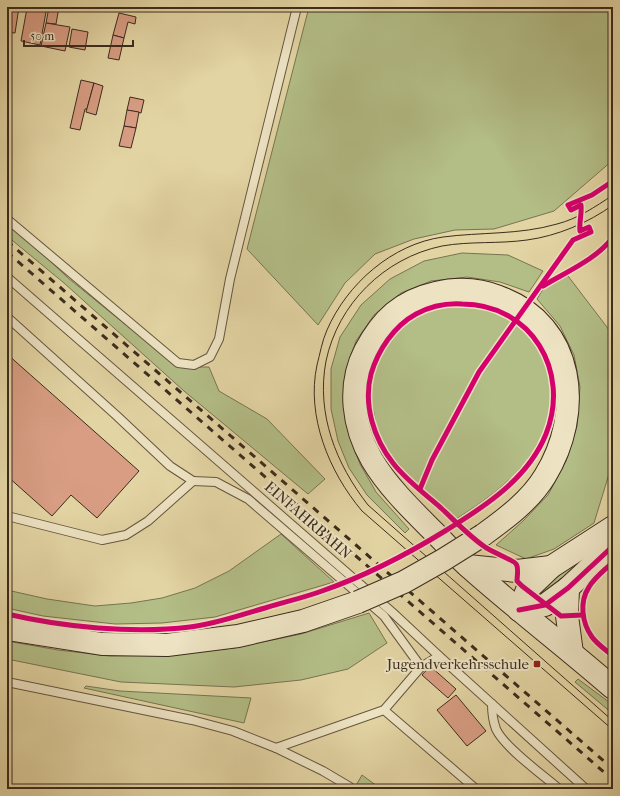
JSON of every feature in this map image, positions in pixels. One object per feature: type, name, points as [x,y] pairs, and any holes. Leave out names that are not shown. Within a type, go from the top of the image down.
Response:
[{"type":"main road","points":[[7,629],[102,644],[168,645],[245,635],[303,621],[358,602],[404,582],[443,560],[483,535],[522,504],[545,478],[558,452],[565,428],[568,409],[568,385],[563,361],[552,338],[536,318],[513,302],[492,294],[470,290],[447,291],[426,296],[406,304],[391,315],[373,335],[361,359],[355,381],[354,399],[356,418],[363,442],[372,460],[384,478],[407,505],[468,566],[613,688]]},
{"type":"main road","points":[[519,610],[527,590],[551,567],[613,527]]},
{"type":"main road","points":[[519,610],[545,605],[568,588],[613,546]]},
{"type":"main road","points":[[468,566],[517,571],[551,567]]},
{"type":"main road","points":[[568,588],[567,616],[572,653]]},
{"type":"lane","points":[[7,219],[178,363],[194,365],[210,357],[219,339],[230,279],[297,7]]},
{"type":"lane","name":"EINFAHRBAHN","points":[[7,277],[392,612],[586,789]]},
{"type":"lane","points":[[7,317],[118,416],[170,466],[193,481],[216,482],[248,499],[384,616],[420,666]]},
{"type":"lane","points":[[7,516],[102,540],[108,539],[132,532],[148,521],[193,481]]},
{"type":"lane","points":[[276,748],[384,710],[420,666],[439,656]]},
{"type":"lane","points":[[7,682],[192,720],[233,731],[276,748],[323,771],[350,787]]},
{"type":"lane","points":[[492,704],[496,730],[509,746],[559,789]]},
{"type":"lane","points":[[384,710],[476,789]]},
{"type":"green space","points":[[309,7],[613,7],[613,160],[554,211],[494,229],[455,230],[414,239],[375,254],[345,283],[318,325],[247,249]]},
{"type":"green space","points":[[7,220],[68,278],[178,367],[209,367],[219,391],[267,419],[325,479],[308,494],[184,391],[64,283],[7,236]]},
{"type":"green space","points":[[462,253],[508,255],[543,271],[529,292],[500,282],[467,277],[431,281],[401,293],[374,315],[356,341],[346,370],[345,406],[350,438],[360,464],[376,492],[409,529],[405,533],[367,495],[349,468],[338,441],[331,409],[331,369],[340,337],[361,305],[390,279],[424,261]]},
{"type":"green space","points":[[568,276],[613,335],[613,461],[594,523],[554,549],[526,559],[496,545],[523,521],[548,495],[566,461],[577,426],[580,387],[574,355],[560,326],[537,299],[543,289]]},
{"type":"green space","points":[[450,306],[471,306],[480,308],[499,314],[517,324],[531,337],[541,352],[548,370],[552,389],[550,415],[538,443],[528,459],[513,477],[495,492],[456,519],[411,478],[391,454],[383,442],[376,426],[370,398],[371,380],[377,363],[388,342],[410,321],[429,312]]},
{"type":"green space","points":[[281,534],[334,582],[215,617],[162,623],[115,624],[43,616],[7,608],[7,590],[47,599],[95,606],[131,603],[162,598],[195,588],[229,571]]},
{"type":"green space","points":[[603,543],[547,598],[535,588]]},
{"type":"green space","points":[[369,613],[387,643],[348,669],[301,680],[234,687],[121,682],[7,659],[7,641],[58,650],[110,656],[168,655],[234,648],[301,634]]},
{"type":"green space","points":[[578,679],[613,705],[613,714],[575,682]]},
{"type":"green space","points":[[86,686],[120,691],[251,698],[244,723],[84,688]]},
{"type":"green space","points":[[362,775],[381,789],[354,789]]},
{"type":"building","points":[[7,7],[19,7],[15,33],[7,32]]},
{"type":"building","points":[[49,7],[59,7],[56,24],[46,23]]},
{"type":"building","points":[[27,8],[46,12],[40,45],[21,41]]},
{"type":"building","points":[[119,13],[136,17],[135,24],[128,22],[124,38],[113,35]]},
{"type":"building","points":[[46,23],[70,27],[65,51],[41,46]]},
{"type":"building","points":[[72,29],[88,32],[85,50],[69,47]]},
{"type":"building","points":[[113,35],[124,38],[119,60],[108,58]]},
{"type":"building","points":[[81,80],[94,83],[87,109],[85,109],[80,130],[70,128]]},
{"type":"building","points":[[94,83],[103,86],[96,115],[86,112]]},
{"type":"building","points":[[130,97],[144,100],[141,113],[127,110]]},
{"type":"building","points":[[127,110],[139,112],[136,128],[124,126]]},
{"type":"building","points":[[124,126],[136,128],[131,148],[119,146]]},
{"type":"building","points":[[7,354],[139,471],[97,518],[71,495],[52,516],[7,476]]},
{"type":"building","points":[[430,666],[456,689],[448,698],[422,675]]},
{"type":"building","points":[[456,695],[486,731],[467,746],[437,710]]},
{"type":"tram line","points":[[613,195],[579,216],[543,228],[514,232],[443,237],[424,241],[389,257],[359,282],[346,297],[336,313],[324,339],[314,384],[318,423],[330,461],[350,496],[362,511],[613,730]]},
{"type":"tram line","points":[[613,205],[583,223],[550,235],[527,240],[442,246],[421,252],[401,261],[383,273],[367,287],[353,303],[341,321],[332,340],[326,361],[324,381],[326,419],[331,438],[347,473],[368,505],[613,721]]},
{"type":"railway","points":[[7,241],[613,769]]},
{"type":"railway","points":[[7,252],[613,780]]},
{"type":"cycle path","points":[[420,489],[432,460],[479,372],[573,240],[591,232],[589,227],[580,231],[581,205],[571,210],[568,205],[592,195],[613,181]]},
{"type":"cycle path","points":[[543,286],[599,252],[613,237]]},
{"type":"cycle path","points":[[7,614],[74,626],[98,628],[145,630],[190,627],[209,624],[308,596],[354,579],[415,548],[445,531],[460,522],[475,512],[489,502],[516,478],[528,465],[538,450],[546,434],[552,410],[553,387],[549,365],[539,345],[525,329],[508,315],[486,307],[462,304],[433,307],[416,314],[394,332],[378,356],[371,374],[368,398],[372,421],[380,443],[386,454],[398,469],[410,481],[441,508],[446,513],[457,523],[462,528],[479,543],[517,565],[517,581],[522,586],[561,616],[583,615]]},
{"type":"cycle path","points":[[519,610],[545,605],[568,588],[613,546]]},
{"type":"cycle path","points":[[613,562],[591,583],[586,593],[583,606],[584,619],[592,637],[613,656]]},
{"type":"place","name":"Jugendverkehrsschule","points":[[537,664]]}]
